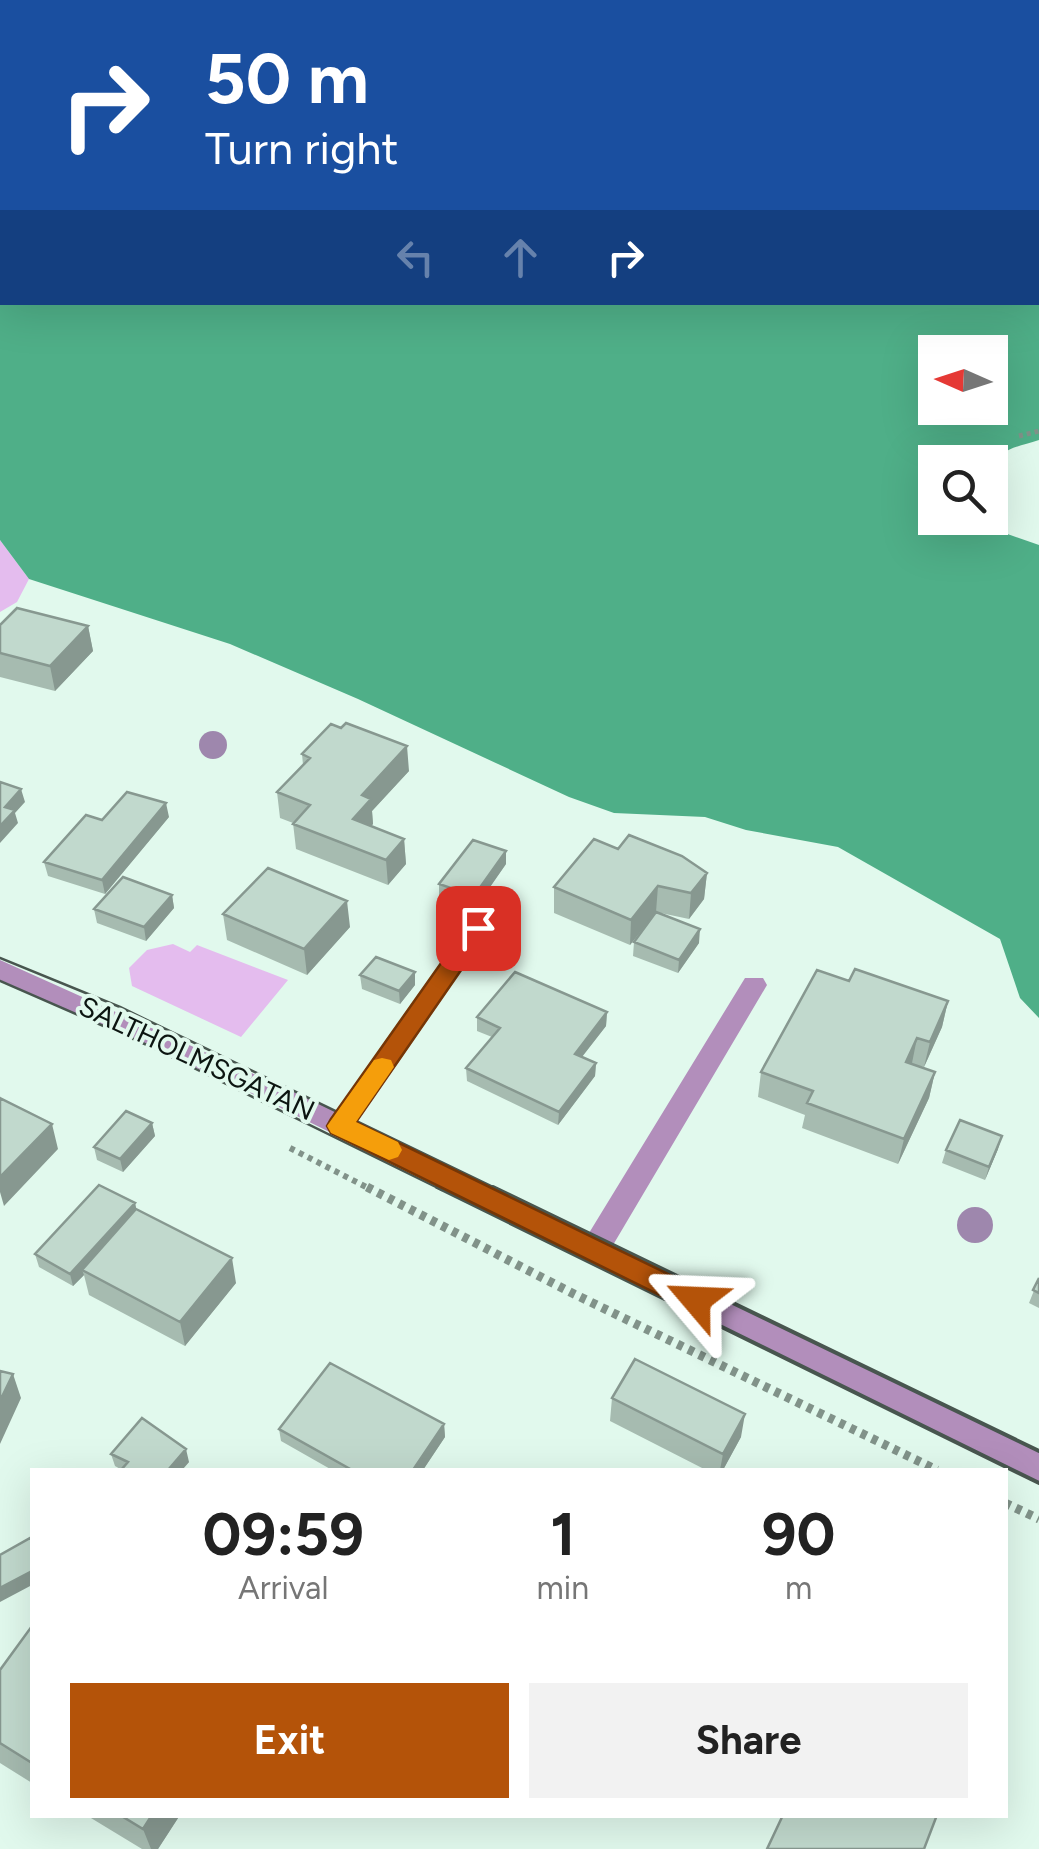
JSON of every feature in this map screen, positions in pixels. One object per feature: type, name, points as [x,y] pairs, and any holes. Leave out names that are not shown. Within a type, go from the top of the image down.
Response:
[{"type":"street","points":[[340,1126],[478,928]]},
{"type":"street","name":"SALTHOLMSGATAN","points":[[0,969],[143,1030],[1039,1467]]},
{"type":"street","points":[[594,1251],[754,985]]},
{"type":"path","points":[[1020,436],[1039,431]]},
{"type":"path","points":[[282,1144],[574,1294],[933,1468]]},
{"type":"path","points":[[1008,1504],[1039,1520]]},
{"type":"shaded area","points":[[0,305],[1039,305],[1039,440],[1008,450],[1008,445],[918,445],[918,535],[1008,534],[1039,545],[1039,1018],[1020,998],[1000,939],[838,847],[746,830],[705,817],[614,813],[569,797],[230,644],[29,579],[0,540]]},
{"type":"shaded area","points":[[0,540],[29,579],[17,602],[0,612]]},
{"type":"shaded area","points":[[173,944],[190,952],[197,945],[288,980],[241,1037],[132,986],[129,968],[147,950]]},
{"type":"building","points":[[17,608],[88,626],[50,666],[0,653],[0,625]]},
{"type":"building","points":[[346,723],[407,746],[362,795],[371,799],[353,819],[404,839],[386,860],[293,824],[310,805],[277,792],[310,758],[302,754],[331,724],[341,728]]},
{"type":"building","points":[[0,782],[21,789],[5,807],[15,810],[0,826]]},
{"type":"building","points":[[127,792],[166,803],[102,880],[44,862],[86,815],[102,820]]},
{"type":"building","points":[[629,835],[682,856],[707,873],[691,893],[658,886],[631,920],[554,887],[594,839],[618,849]]},
{"type":"building","points":[[473,840],[506,851],[474,896],[439,884]]},
{"type":"building","points":[[268,868],[347,901],[304,949],[223,914]]},
{"type":"building","points":[[123,877],[172,895],[144,927],[94,909]]},
{"type":"building","points":[[656,912],[700,929],[679,960],[634,942]]},
{"type":"building","points":[[376,957],[415,972],[399,991],[360,975]]},
{"type":"building","points":[[855,969],[948,1001],[930,1042],[917,1038],[906,1062],[935,1072],[904,1139],[807,1103],[813,1091],[761,1072],[817,970],[849,981]]},
{"type":"building","points":[[515,972],[607,1012],[575,1054],[596,1063],[559,1112],[466,1068],[500,1028],[477,1017]]},
{"type":"building","points":[[0,1098],[52,1124],[0,1177]]},
{"type":"building","points":[[126,1111],[152,1123],[120,1159],[94,1147]]},
{"type":"building","points":[[960,1120],[1002,1136],[989,1167],[946,1150]]},
{"type":"building","points":[[99,1185],[135,1203],[70,1274],[35,1254]]},
{"type":"building","points":[[136,1209],[232,1258],[180,1322],[82,1270]]},
{"type":"building","points":[[635,1359],[745,1414],[723,1454],[612,1398]]},
{"type":"building","points":[[330,1363],[444,1424],[414,1468],[348,1468],[279,1429]]},
{"type":"building","points":[[0,1371],[13,1374],[0,1401]]},
{"type":"building","points":[[142,1418],[186,1449],[170,1468],[123,1468],[128,1462],[111,1454]]},
{"type":"building","points":[[30,1538],[30,1572],[0,1588],[0,1555]]},
{"type":"building","points":[[30,1629],[30,1762],[0,1743],[0,1670]]},
{"type":"building","points":[[125,1818],[150,1818],[143,1829]]},
{"type":"building","points":[[782,1818],[936,1818],[924,1849],[767,1849]]},
{"type":"tram line","points":[[0,958],[120,1007],[499,1190]]},
{"type":"tram line","points":[[0,981],[147,1045],[442,1190]]},
{"type":"tram line","points":[[437,1187],[1039,1483]]},
{"type":"tram line","points":[[493,1187],[1039,1451]]},
{"type":"slow traffic","points":[[382,1067],[340,1126],[389,1150]]},
{"type":"route","points":[[478,928],[340,1126],[696,1300]]}]
